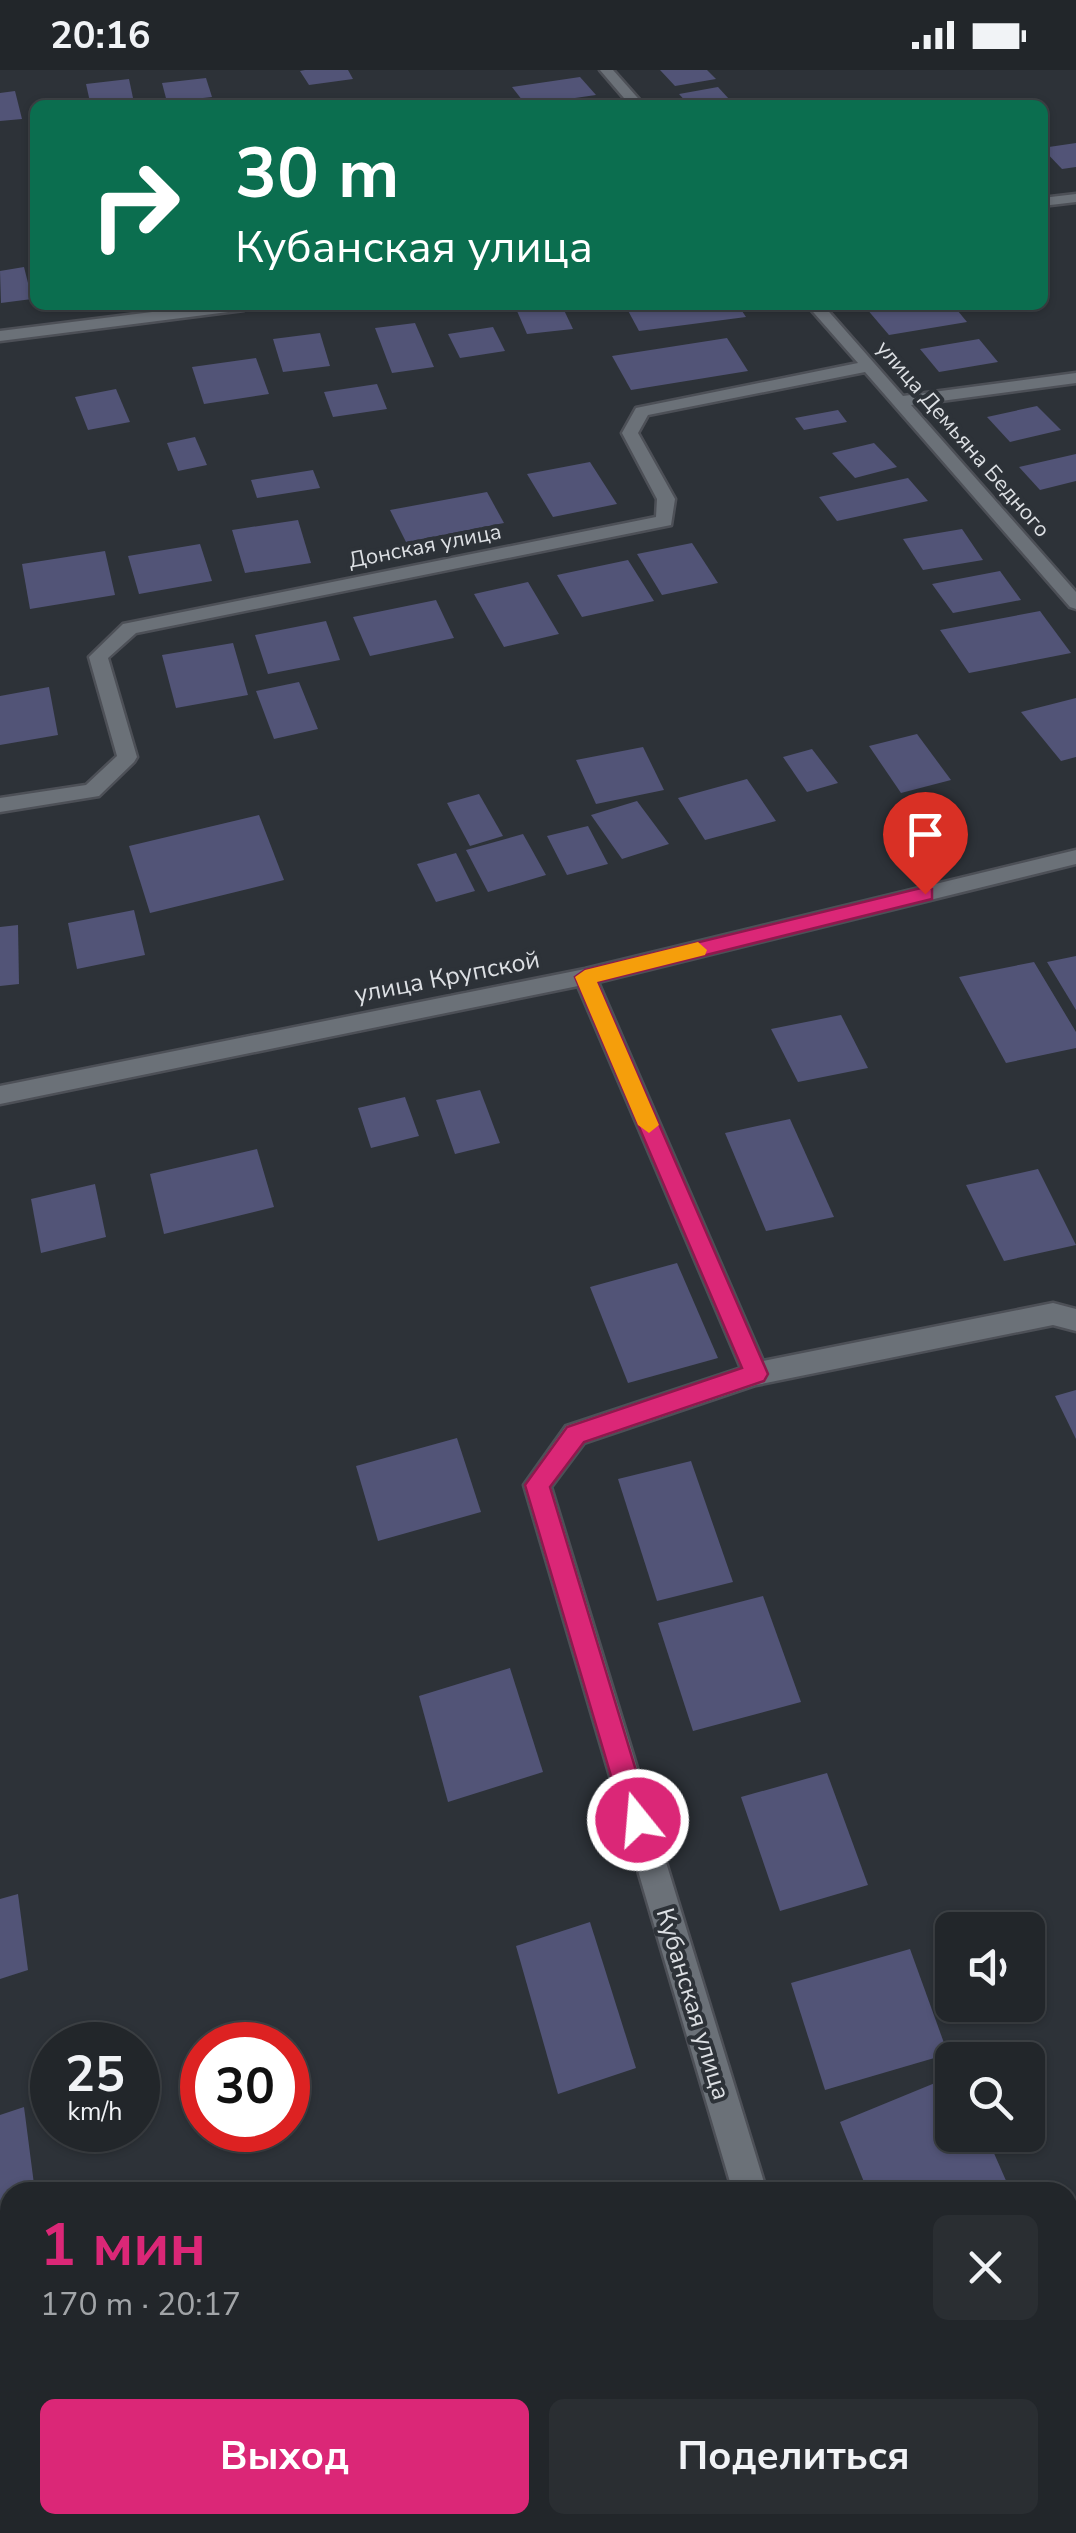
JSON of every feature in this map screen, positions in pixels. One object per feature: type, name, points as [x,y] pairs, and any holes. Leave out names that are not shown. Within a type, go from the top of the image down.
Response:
[{"type":"street","points":[[606,70],[633,100]]},
{"type":"street","points":[[1048,201],[1076,198]]},
{"type":"street","points":[[0,336],[205,310]]},
{"type":"street","name":"улица Демьяна Бедного","points":[[820,310],[1076,603]]},
{"type":"street","name":"Донская улица","points":[[0,805],[92,790],[127,757],[98,657],[130,628],[665,521],[666,499],[630,433],[642,411],[870,366]]},
{"type":"street","points":[[900,400],[1076,378]]},
{"type":"street","name":"улица Крупской","points":[[0,1096],[585,977],[1076,857]]},
{"type":"street","points":[[585,977],[756,1374]]},
{"type":"street","name":"Кубанская улица","points":[[747,2182],[537,1485],[576,1434],[756,1374],[1054,1314],[1076,1320]]},
{"type":"building","points":[[348,70],[353,79],[309,85],[300,71]]},
{"type":"building","points":[[660,70],[707,70],[716,79],[675,86]]},
{"type":"building","points":[[580,77],[596,95],[522,100],[512,87]]},
{"type":"building","points":[[206,78],[212,97],[166,100],[162,83]]},
{"type":"building","points":[[129,79],[133,98],[90,100],[86,84]]},
{"type":"building","points":[[718,87],[729,99],[684,100],[679,94]]},
{"type":"building","points":[[15,91],[22,119],[0,121],[0,93]]},
{"type":"building","points":[[1076,143],[1076,167],[1062,169],[1048,154],[1048,147]]},
{"type":"building","points":[[24,267],[30,299],[1,303],[0,271]]},
{"type":"building","points":[[564,310],[573,329],[527,334],[517,311]]},
{"type":"building","points":[[628,310],[741,310],[746,317],[639,331]]},
{"type":"building","points":[[868,310],[957,310],[967,322],[889,335]]},
{"type":"building","points":[[415,323],[434,367],[392,373],[375,328]]},
{"type":"building","points":[[493,327],[505,351],[460,358],[448,334]]},
{"type":"building","points":[[320,333],[330,366],[283,372],[273,339]]},
{"type":"building","points":[[727,338],[748,371],[631,390],[612,356]]},
{"type":"building","points":[[979,339],[998,362],[939,372],[920,349]]},
{"type":"building","points":[[256,358],[269,394],[204,404],[192,367]]},
{"type":"building","points":[[377,384],[387,409],[333,417],[324,392]]},
{"type":"building","points":[[116,389],[130,422],[88,430],[75,397]]},
{"type":"building","points":[[1037,406],[1061,430],[1010,442],[987,417]]},
{"type":"building","points":[[838,410],[847,422],[804,430],[795,418]]},
{"type":"building","points":[[195,437],[207,465],[178,471],[167,443]]},
{"type":"building","points":[[874,443],[897,467],[855,478],[832,453]]},
{"type":"building","points":[[1076,454],[1076,481],[1040,490],[1019,467]]},
{"type":"building","points":[[590,462],[617,504],[553,517],[527,474]]},
{"type":"building","points":[[313,470],[320,488],[257,498],[251,480]]},
{"type":"building","points":[[908,478],[928,501],[837,521],[819,497]]},
{"type":"building","points":[[487,492],[504,523],[406,542],[390,510]]},
{"type":"building","points":[[298,520],[311,563],[245,573],[232,530]]},
{"type":"building","points":[[962,529],[983,560],[923,570],[903,539]]},
{"type":"building","points":[[692,543],[718,583],[662,595],[637,554]]},
{"type":"building","points":[[200,544],[212,581],[139,594],[128,556]]},
{"type":"building","points":[[105,551],[115,595],[30,609],[22,564]]},
{"type":"building","points":[[628,560],[654,601],[582,617],[557,575]]},
{"type":"building","points":[[1000,571],[1021,600],[953,613],[932,584]]},
{"type":"building","points":[[528,582],[559,634],[504,647],[474,594]]},
{"type":"building","points":[[436,600],[454,638],[370,656],[353,617]]},
{"type":"building","points":[[1040,611],[1071,653],[969,673],[940,630]]},
{"type":"building","points":[[326,621],[340,660],[268,674],[255,635]]},
{"type":"building","points":[[233,643],[248,695],[176,708],[162,655]]},
{"type":"building","points":[[299,682],[318,729],[274,739],[256,691]]},
{"type":"building","points":[[49,687],[58,735],[0,745],[0,696]]},
{"type":"building","points":[[1076,698],[1076,757],[1061,761],[1021,712]]},
{"type":"building","points":[[917,734],[951,780],[901,793],[869,746]]},
{"type":"building","points":[[643,747],[664,790],[596,804],[576,760]]},
{"type":"building","points":[[812,749],[838,783],[807,792],[783,757]]},
{"type":"building","points":[[747,779],[776,821],[705,840],[678,798]]},
{"type":"building","points":[[479,794],[503,836],[470,846],[447,803]]},
{"type":"building","points":[[637,801],[669,844],[622,859],[591,815]]},
{"type":"building","points":[[259,815],[284,880],[150,913],[129,846]]},
{"type":"building","points":[[588,826],[608,864],[567,875],[547,836]]},
{"type":"building","points":[[523,834],[546,875],[488,892],[466,850]]},
{"type":"building","points":[[456,853],[475,891],[436,902],[417,864]]},
{"type":"building","points":[[134,910],[145,955],[77,969],[68,923]]},
{"type":"building","points":[[18,925],[19,984],[0,986],[0,927]]},
{"type":"building","points":[[1076,956],[1076,1010],[1047,962]]},
{"type":"building","points":[[1034,962],[1076,1032],[1076,1048],[1006,1063],[959,977]]},
{"type":"building","points":[[841,1015],[868,1068],[798,1082],[771,1029]]},
{"type":"building","points":[[480,1090],[500,1143],[455,1154],[436,1100]]},
{"type":"building","points":[[405,1097],[419,1136],[371,1148],[358,1108]]},
{"type":"building","points":[[790,1119],[834,1217],[766,1231],[725,1133]]},
{"type":"building","points":[[257,1149],[274,1207],[164,1234],[150,1174]]},
{"type":"building","points":[[1038,1169],[1076,1245],[1004,1261],[966,1185]]},
{"type":"building","points":[[95,1184],[106,1237],[41,1253],[31,1199]]},
{"type":"building","points":[[677,1263],[718,1358],[628,1383],[590,1287]]},
{"type":"building","points":[[1076,1390],[1076,1439],[1055,1396]]},
{"type":"building","points":[[457,1438],[481,1512],[378,1541],[356,1466]]},
{"type":"building","points":[[691,1461],[733,1582],[657,1601],[618,1479]]},
{"type":"building","points":[[763,1596],[801,1702],[693,1731],[658,1623]]},
{"type":"building","points":[[510,1668],[543,1772],[448,1802],[419,1696]]},
{"type":"building","points":[[827,1773],[868,1885],[780,1911],[741,1797]]},
{"type":"building","points":[[18,1894],[28,1970],[0,1979],[0,1899]]},
{"type":"building","points":[[590,1922],[636,2068],[558,2094],[516,1946]]},
{"type":"building","points":[[910,1949],[944,2042],[935,2042],[935,2058],[825,2090],[791,1983]]},
{"type":"building","points":[[935,2083],[935,2152],[993,2152],[1007,2182],[864,2182],[840,2122]]},
{"type":"building","points":[[24,2107],[34,2182],[0,2182],[0,2115]]},
{"type":"slow traffic","points":[[649,1125],[585,977],[698,950]]},
{"type":"route","points":[[638,1820],[537,1485],[576,1434],[756,1374],[585,977],[925,894]]}]
